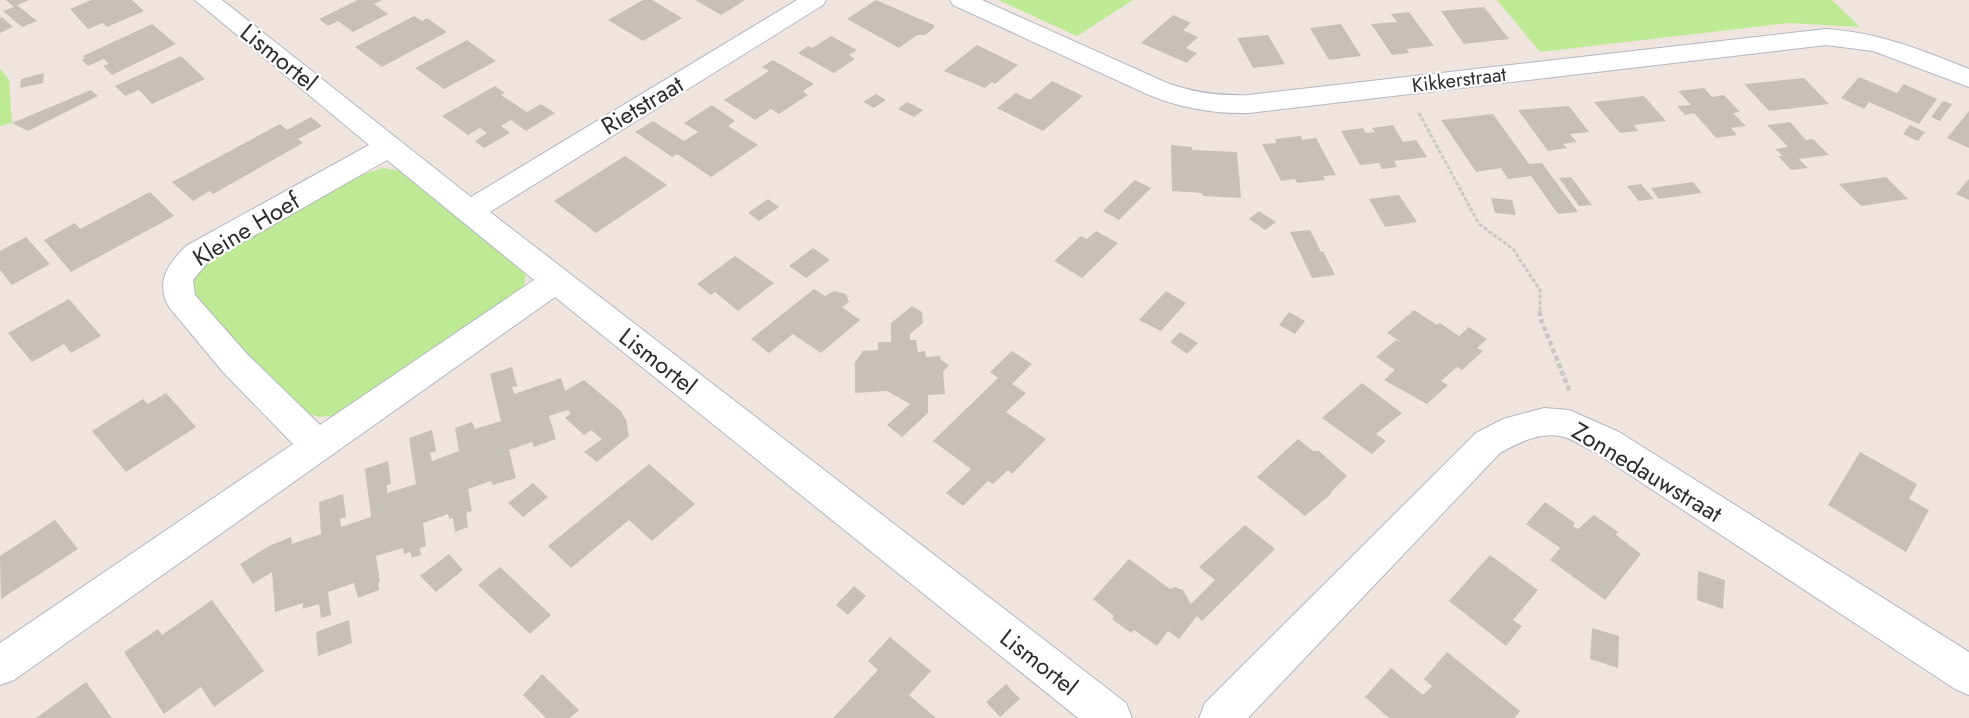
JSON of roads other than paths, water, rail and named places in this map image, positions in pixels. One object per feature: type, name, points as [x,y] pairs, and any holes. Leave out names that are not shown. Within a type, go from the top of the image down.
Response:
[{"type":"street","name":"Lismortel","points":[[207,0],[471,210],[556,281],[1111,718]]},
{"type":"street","name":"Rietstraat","points":[[471,210],[814,0]]},
{"type":"street","name":"Kikkerstraat","points":[[962,0],[1180,99],[1203,104],[1249,104],[1836,37],[1866,41],[1886,47],[1969,79]]},
{"type":"street","name":"Kleine Hoef","points":[[319,447],[235,363],[180,299],[177,280],[184,267],[197,254],[390,146]]},
{"type":"street","points":[[0,666],[556,281]]},
{"type":"street","name":"Zonnedauwstraat","points":[[1220,718],[1488,443],[1515,428],[1539,422],[1564,423],[1607,442],[1969,675]]}]
